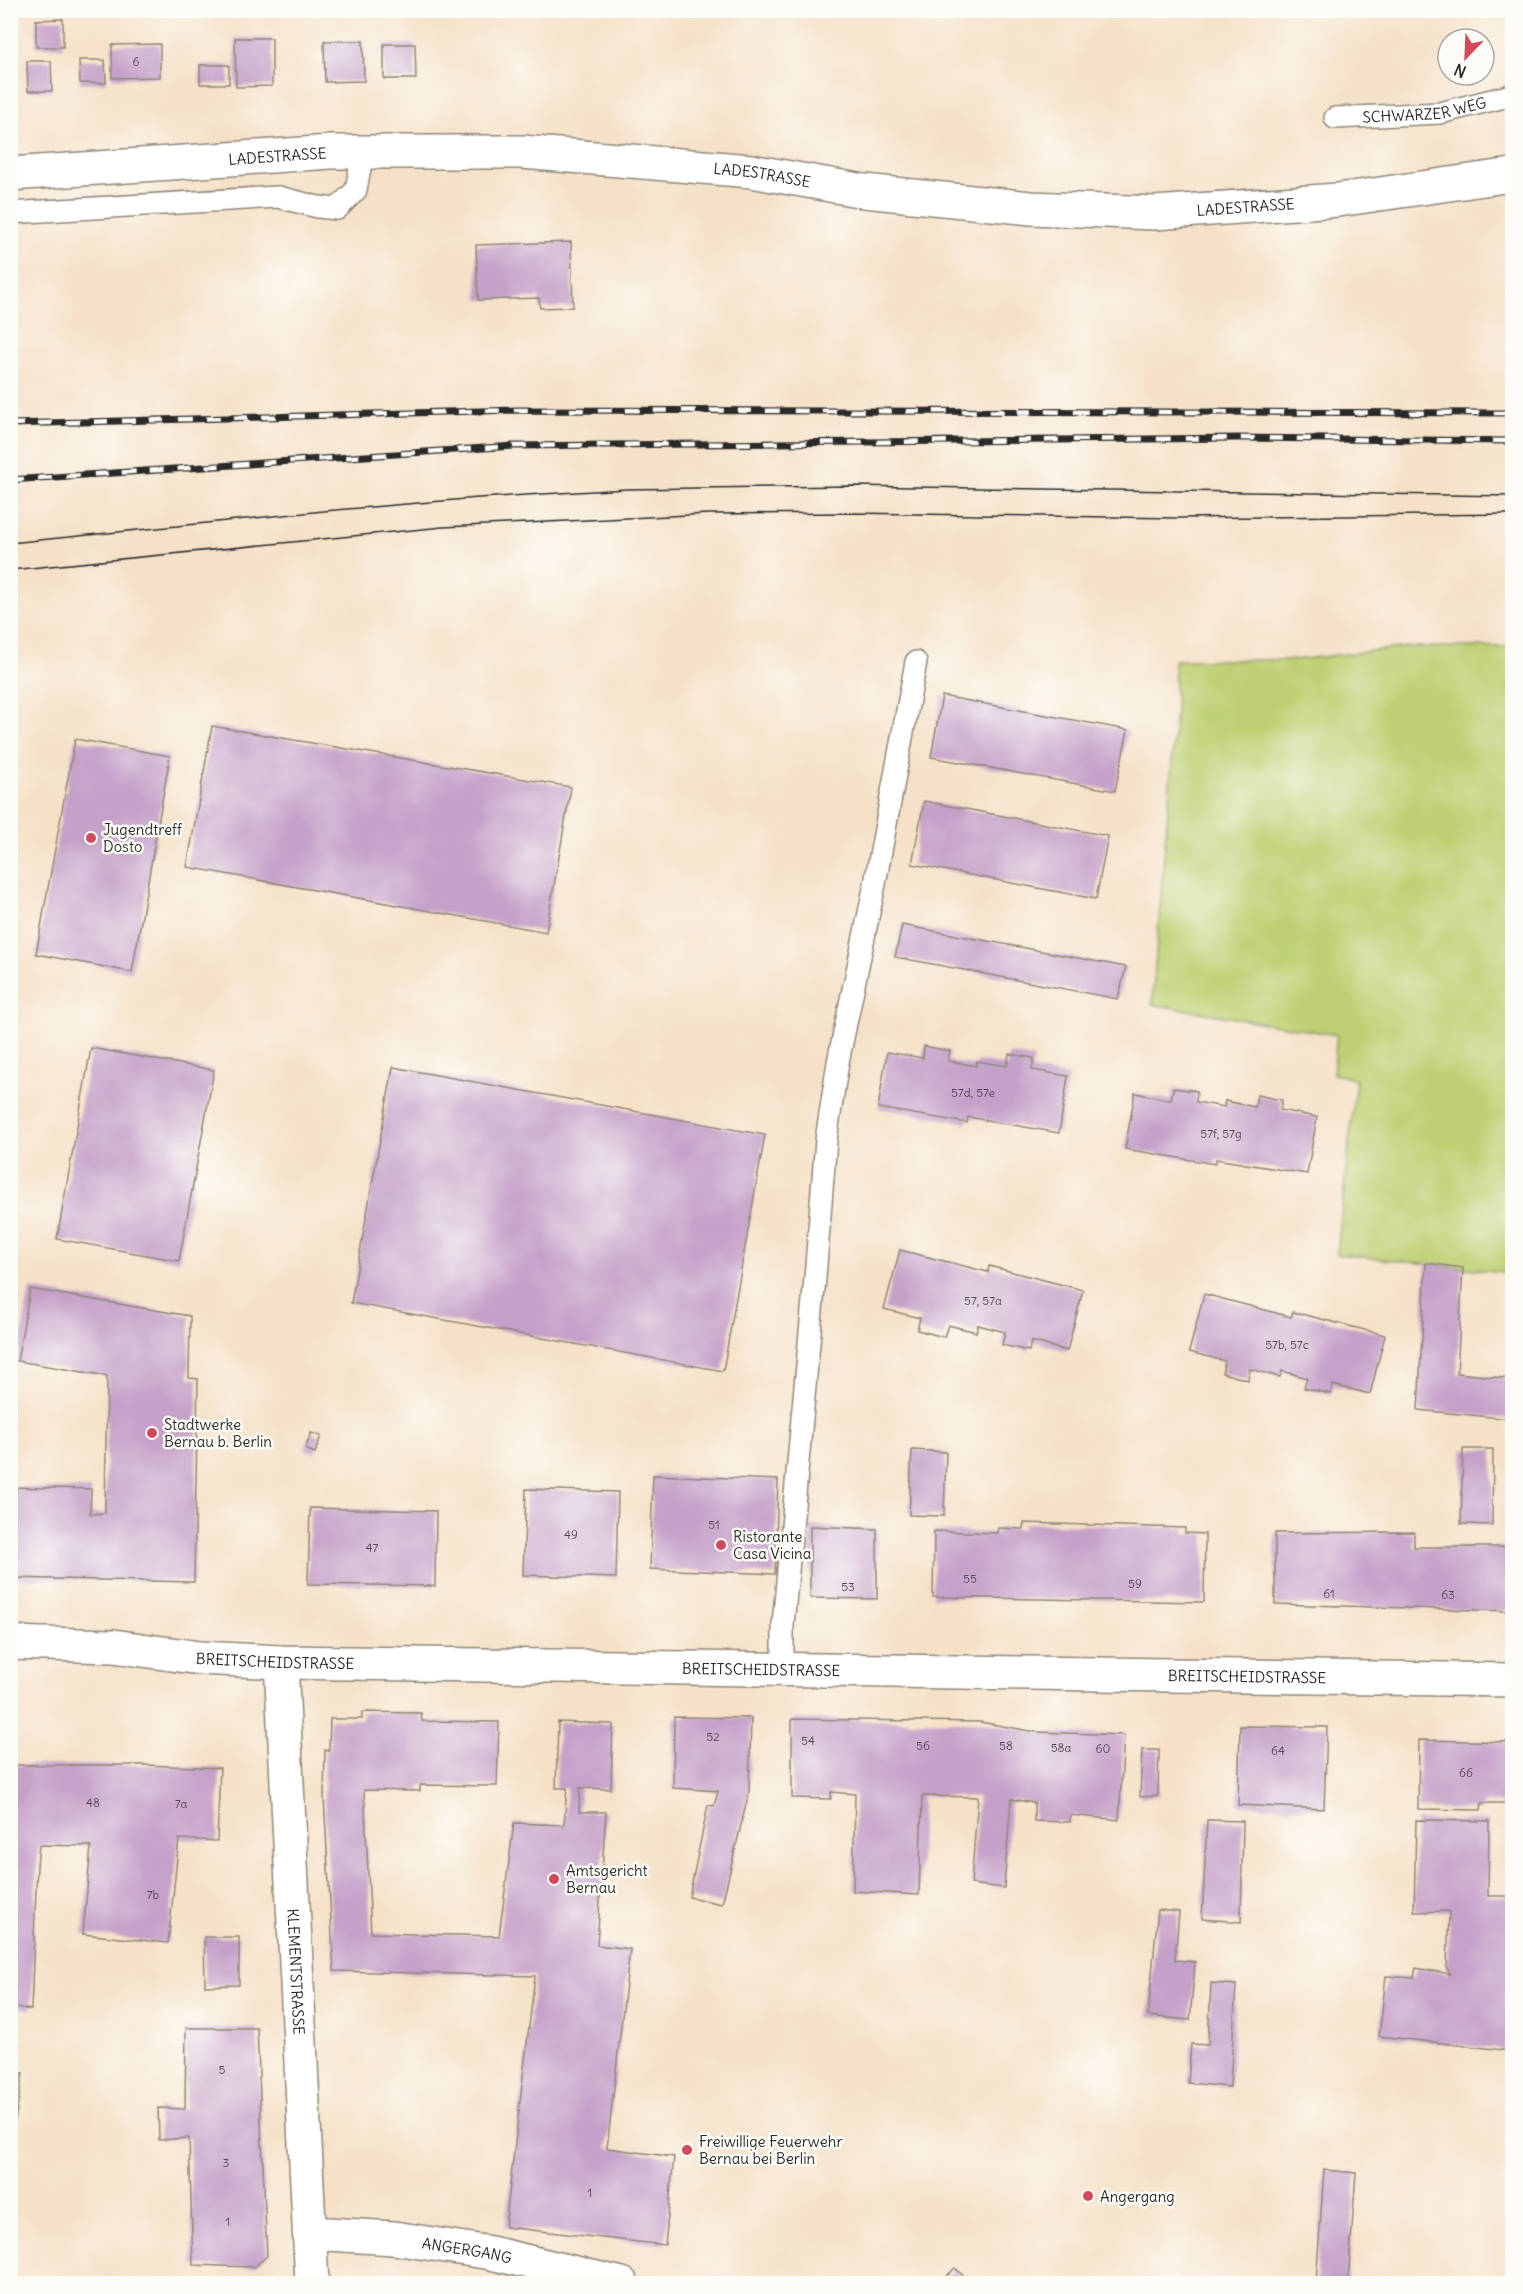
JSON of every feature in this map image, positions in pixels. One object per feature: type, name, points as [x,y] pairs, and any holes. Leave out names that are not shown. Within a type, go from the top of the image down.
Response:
[{"type":"street","name":"LADESTRASSE","points":[[10,174],[332,152],[522,152],[751,171],[864,191],[1031,208],[1154,213],[1338,200],[1512,176]]},
{"type":"street","name":"BREITSCHEIDSTRASSE","points":[[10,1643],[113,1646],[200,1658],[281,1662],[1512,1680]]},
{"type":"street","name":"KLEMENTSTRASSE","points":[[281,1662],[312,2283]]},
{"type":"street","name":"ANGERGANG","points":[[310,2234],[394,2238],[491,2253],[622,2283]]},
{"type":"lane","name":"SCHWARZER WEG","points":[[1335,118],[1440,113],[1512,94]]},
{"type":"lane","points":[[10,213],[278,197],[318,207],[337,209],[356,190],[363,152]]},
{"type":"lane","points":[[783,1668],[783,1625],[826,1140],[838,1062],[874,889],[916,662]]},
{"type":"green space","points":[[1407,647],[1512,647],[1512,1273],[1337,1254],[1356,1079],[1333,1074],[1337,1035],[1152,1004],[1176,710],[1174,660],[1295,660]]},
{"type":"building","points":[[63,19],[63,47],[36,47],[36,20]]},
{"type":"building","points":[[235,38],[272,38],[272,86],[236,87]]},
{"type":"building","points":[[324,41],[363,41],[364,81],[325,82]]},
{"type":"building","points":[[160,44],[160,77],[112,78],[112,45]]},
{"type":"building","points":[[384,44],[415,44],[416,79],[384,79]]},
{"type":"building","points":[[79,60],[105,60],[106,83],[80,83]]},
{"type":"building","points":[[27,61],[51,61],[52,91],[28,91]]},
{"type":"building","points":[[200,65],[229,65],[229,84],[200,84]]},
{"type":"building","points":[[571,242],[573,307],[540,308],[539,298],[478,300],[476,245]]},
{"type":"building","points":[[942,696],[1128,730],[1115,791],[931,757]]},
{"type":"building","points":[[212,726],[571,787],[546,932],[187,867]]},
{"type":"building","points":[[75,739],[170,756],[132,972],[36,954]]},
{"type":"building","points":[[924,801],[1108,836],[1096,899],[912,864]]},
{"type":"building","points":[[902,925],[1126,967],[1118,999],[895,957]]},
{"type":"building","points":[[924,1046],[950,1051],[948,1061],[976,1066],[977,1061],[1007,1066],[1009,1054],[1034,1058],[1032,1070],[1068,1076],[1059,1133],[968,1117],[967,1123],[878,1108],[887,1052],[923,1058]]},
{"type":"building","points":[[91,1048],[214,1070],[179,1261],[57,1239]]},
{"type":"building","points":[[393,1067],[765,1135],[723,1371],[351,1303]]},
{"type":"building","points":[[1173,1088],[1197,1091],[1196,1102],[1224,1107],[1225,1101],[1255,1107],[1257,1095],[1282,1100],[1280,1110],[1317,1117],[1307,1174],[1216,1159],[1215,1164],[1125,1149],[1135,1093],[1171,1100]]},
{"type":"building","points":[[900,1250],[988,1272],[989,1266],[1083,1290],[1067,1351],[1031,1341],[1029,1351],[1002,1345],[1005,1332],[978,1325],[976,1332],[948,1325],[944,1337],[917,1330],[920,1318],[884,1309]]},
{"type":"building","points":[[1426,1263],[1463,1268],[1457,1373],[1512,1379],[1512,1419],[1418,1410]]},
{"type":"building","name":"Stadtwerke Bernau b. Berlin","points":[[30,1289],[190,1316],[189,1378],[198,1379],[194,1582],[10,1578],[10,1487],[91,1489],[90,1514],[105,1513],[107,1376],[17,1361]]},
{"type":"building","points":[[1204,1294],[1291,1317],[1293,1312],[1385,1335],[1370,1394],[1333,1385],[1331,1394],[1304,1388],[1307,1378],[1282,1371],[1280,1377],[1250,1369],[1248,1380],[1222,1373],[1225,1361],[1189,1352]]},
{"type":"building","points":[[311,1433],[321,1436],[315,1453],[305,1449]]},
{"type":"building","points":[[1463,1449],[1493,1449],[1492,1525],[1461,1524]]},
{"type":"building","points":[[912,1450],[946,1452],[944,1516],[909,1515]]},
{"type":"building","points":[[653,1475],[778,1480],[775,1574],[650,1569]]},
{"type":"building","points":[[526,1489],[618,1492],[616,1578],[523,1575]]},
{"type":"building","points":[[310,1508],[436,1511],[435,1586],[308,1584]]},
{"type":"building","points":[[1024,1523],[1185,1528],[1185,1533],[1205,1534],[1204,1602],[933,1597],[934,1531],[997,1533],[998,1528],[1023,1529]]},
{"type":"building","points":[[810,1526],[877,1529],[877,1599],[810,1598]]},
{"type":"building","points":[[1414,1532],[1414,1547],[1512,1547],[1512,1611],[1275,1604],[1275,1533]]},
{"type":"building","points":[[362,1712],[421,1713],[422,1721],[499,1722],[497,1786],[420,1785],[420,1791],[364,1790],[371,1933],[499,1936],[514,1823],[564,1825],[567,1788],[556,1788],[558,1722],[613,1724],[611,1789],[580,1788],[579,1812],[606,1812],[597,1945],[630,1949],[607,2148],[674,2157],[665,2245],[505,2227],[535,1976],[334,1971],[324,1798],[325,1750],[329,1751],[330,1719],[362,1719]]},
{"type":"building","points":[[674,1717],[751,1718],[749,1792],[722,1904],[689,1897],[708,1805],[714,1806],[718,1791],[673,1788]]},
{"type":"building","points":[[792,1719],[980,1722],[1036,1732],[1124,1735],[1119,1820],[1070,1815],[1070,1822],[1034,1821],[1034,1803],[1011,1799],[1004,1888],[971,1884],[978,1797],[922,1796],[919,1895],[853,1891],[855,1794],[831,1792],[831,1799],[792,1798]]},
{"type":"building","points":[[1240,1726],[1327,1727],[1324,1809],[1238,1805]]},
{"type":"building","points":[[1419,1740],[1512,1742],[1512,1803],[1482,1803],[1481,1810],[1418,1809]]},
{"type":"building","points":[[1142,1750],[1159,1750],[1158,1796],[1140,1797]]},
{"type":"building","points":[[10,1765],[144,1765],[220,1768],[217,1841],[179,1839],[168,1943],[83,1934],[91,1846],[39,1845],[31,2010],[10,2006]]},
{"type":"building","points":[[1207,1820],[1243,1821],[1241,1922],[1202,1919]]},
{"type":"building","points":[[1416,1820],[1489,1821],[1488,1896],[1512,1896],[1512,2051],[1379,2036],[1386,1976],[1414,1978],[1416,1968],[1450,1974],[1447,1968],[1449,1911],[1414,1912]]},
{"type":"building","points":[[1158,1910],[1179,1912],[1175,1960],[1195,1962],[1190,2020],[1148,2016]]},
{"type":"building","points":[[204,1937],[239,1937],[239,1985],[205,1986]]},
{"type":"building","points":[[1211,1983],[1236,1985],[1230,2087],[1188,2083],[1191,2044],[1208,2045]]},
{"type":"building","points":[[186,2028],[257,2028],[267,2256],[254,2267],[193,2265],[189,2138],[159,2140],[158,2108],[185,2109]]},
{"type":"building","points":[[10,2071],[23,2073],[12,2140],[10,2140]]},
{"type":"building","points":[[1324,2170],[1356,2173],[1348,2283],[1316,2283]]},
{"type":"building","points":[[955,2268],[971,2283],[939,2283]]},
{"type":"tram line","points":[[10,543],[324,511],[478,498],[627,489],[851,486],[1512,496]]},
{"type":"tram line","points":[[10,570],[443,527],[709,514],[851,513],[1178,518],[1512,514]]},
{"type":"railway","points":[[10,424],[517,410],[1512,413]]},
{"type":"railway","points":[[10,480],[514,446],[1239,438],[1512,441]]},
{"type":"place","name":"Jugendtreff Dosto","points":[[91,838]]},
{"type":"place","name":"Stadtwerke Bernau b. Berlin","points":[[152,1433]]},
{"type":"place","name":"Ristorante Casa Vicina","points":[[721,1545]]},
{"type":"place","name":"Amtsgericht Bernau","points":[[554,1879]]},
{"type":"place","name":"Freiwillige Feuerwehr Bernau bei Berlin","points":[[687,2150]]},
{"type":"place","name":"Angergang","points":[[1088,2196]]}]
